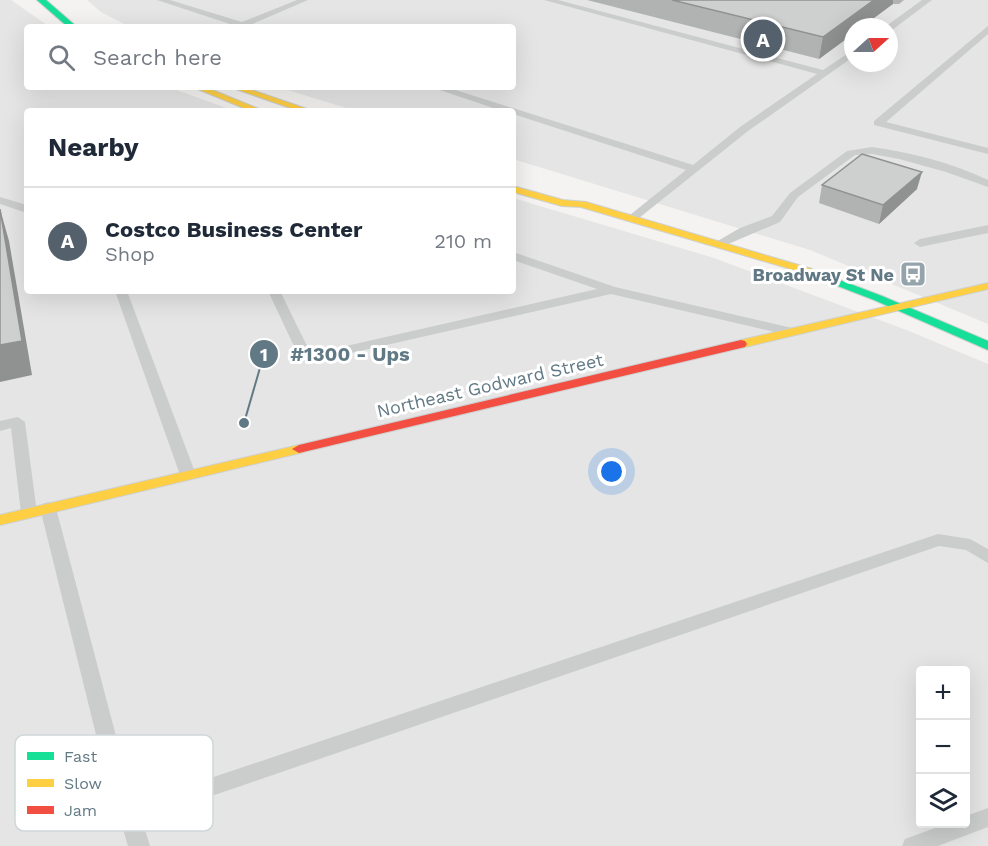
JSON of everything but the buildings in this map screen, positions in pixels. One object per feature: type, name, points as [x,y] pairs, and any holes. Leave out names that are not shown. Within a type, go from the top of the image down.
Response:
[{"type":"main road","points":[[41,0],[77,24]]},
{"type":"main road","points":[[205,90],[253,108]]},
{"type":"main road","points":[[243,90],[299,108]]},
{"type":"main road","points":[[554,186],[574,194],[582,204]]},
{"type":"main road","points":[[516,190],[562,203],[582,204],[634,218],[812,272],[988,346]]},
{"type":"main road","name":"Northeast Godward Street","points":[[0,520],[988,286]]},
{"type":"lane","points":[[161,0],[239,24]]},
{"type":"lane","points":[[250,24],[304,0]]},
{"type":"lane","points":[[548,0],[825,73]]},
{"type":"lane","points":[[898,22],[928,0]]},
{"type":"lane","points":[[988,29],[878,123],[988,151]]},
{"type":"lane","points":[[634,218],[744,129],[844,59]]},
{"type":"lane","points":[[446,90],[502,108]]},
{"type":"lane","points":[[516,112],[694,169]]},
{"type":"lane","points":[[722,243],[744,231],[776,219],[794,195],[851,153],[885,152],[973,177],[988,184]]},
{"type":"lane","points":[[0,200],[24,208]]},
{"type":"lane","points":[[920,243],[988,229]]},
{"type":"lane","points":[[516,257],[610,290],[792,332]]},
{"type":"lane","points":[[275,294],[307,358],[610,290]]},
{"type":"lane","points":[[122,294],[188,475]]},
{"type":"lane","points":[[0,426],[18,422],[38,511],[105,735]]},
{"type":"lane","points":[[213,786],[938,540],[970,545],[988,557]]},
{"type":"lane","points":[[913,846],[988,817]]},
{"type":"lane","points":[[134,831],[139,846]]},
{"type":"shaded area","points":[[0,0],[11,0],[46,24],[24,24],[24,90],[176,90],[227,108],[24,108],[24,294],[516,294],[516,199],[714,258],[909,331],[988,364],[988,846],[0,846]]},
{"type":"shaded area","points":[[87,0],[988,0],[988,324],[810,250],[516,160],[516,108],[346,108],[288,90],[516,90],[516,24],[124,24],[101,12]]},
{"type":"traffic: fast","points":[[41,0],[69,24]]},
{"type":"traffic: fast","points":[[808,271],[878,298],[988,346]]},
{"type":"traffic: slow","points":[[205,90],[251,108]]},
{"type":"traffic: slow","points":[[243,90],[299,108]]},
{"type":"traffic: slow","points":[[516,190],[562,203],[582,204],[808,271]]},
{"type":"traffic: slow","points":[[741,344],[988,286]]},
{"type":"traffic: slow","points":[[0,520],[299,449]]},
{"type":"traffic: jam","points":[[299,449],[741,344]]},
{"type":"place","name":"Costco Business Center","points":[[763,39]]},
{"type":"place","name":"Broadway St Ne","points":[[913,274]]},
{"type":"place","name":"#1300 - Ups","points":[[244,423]]}]
